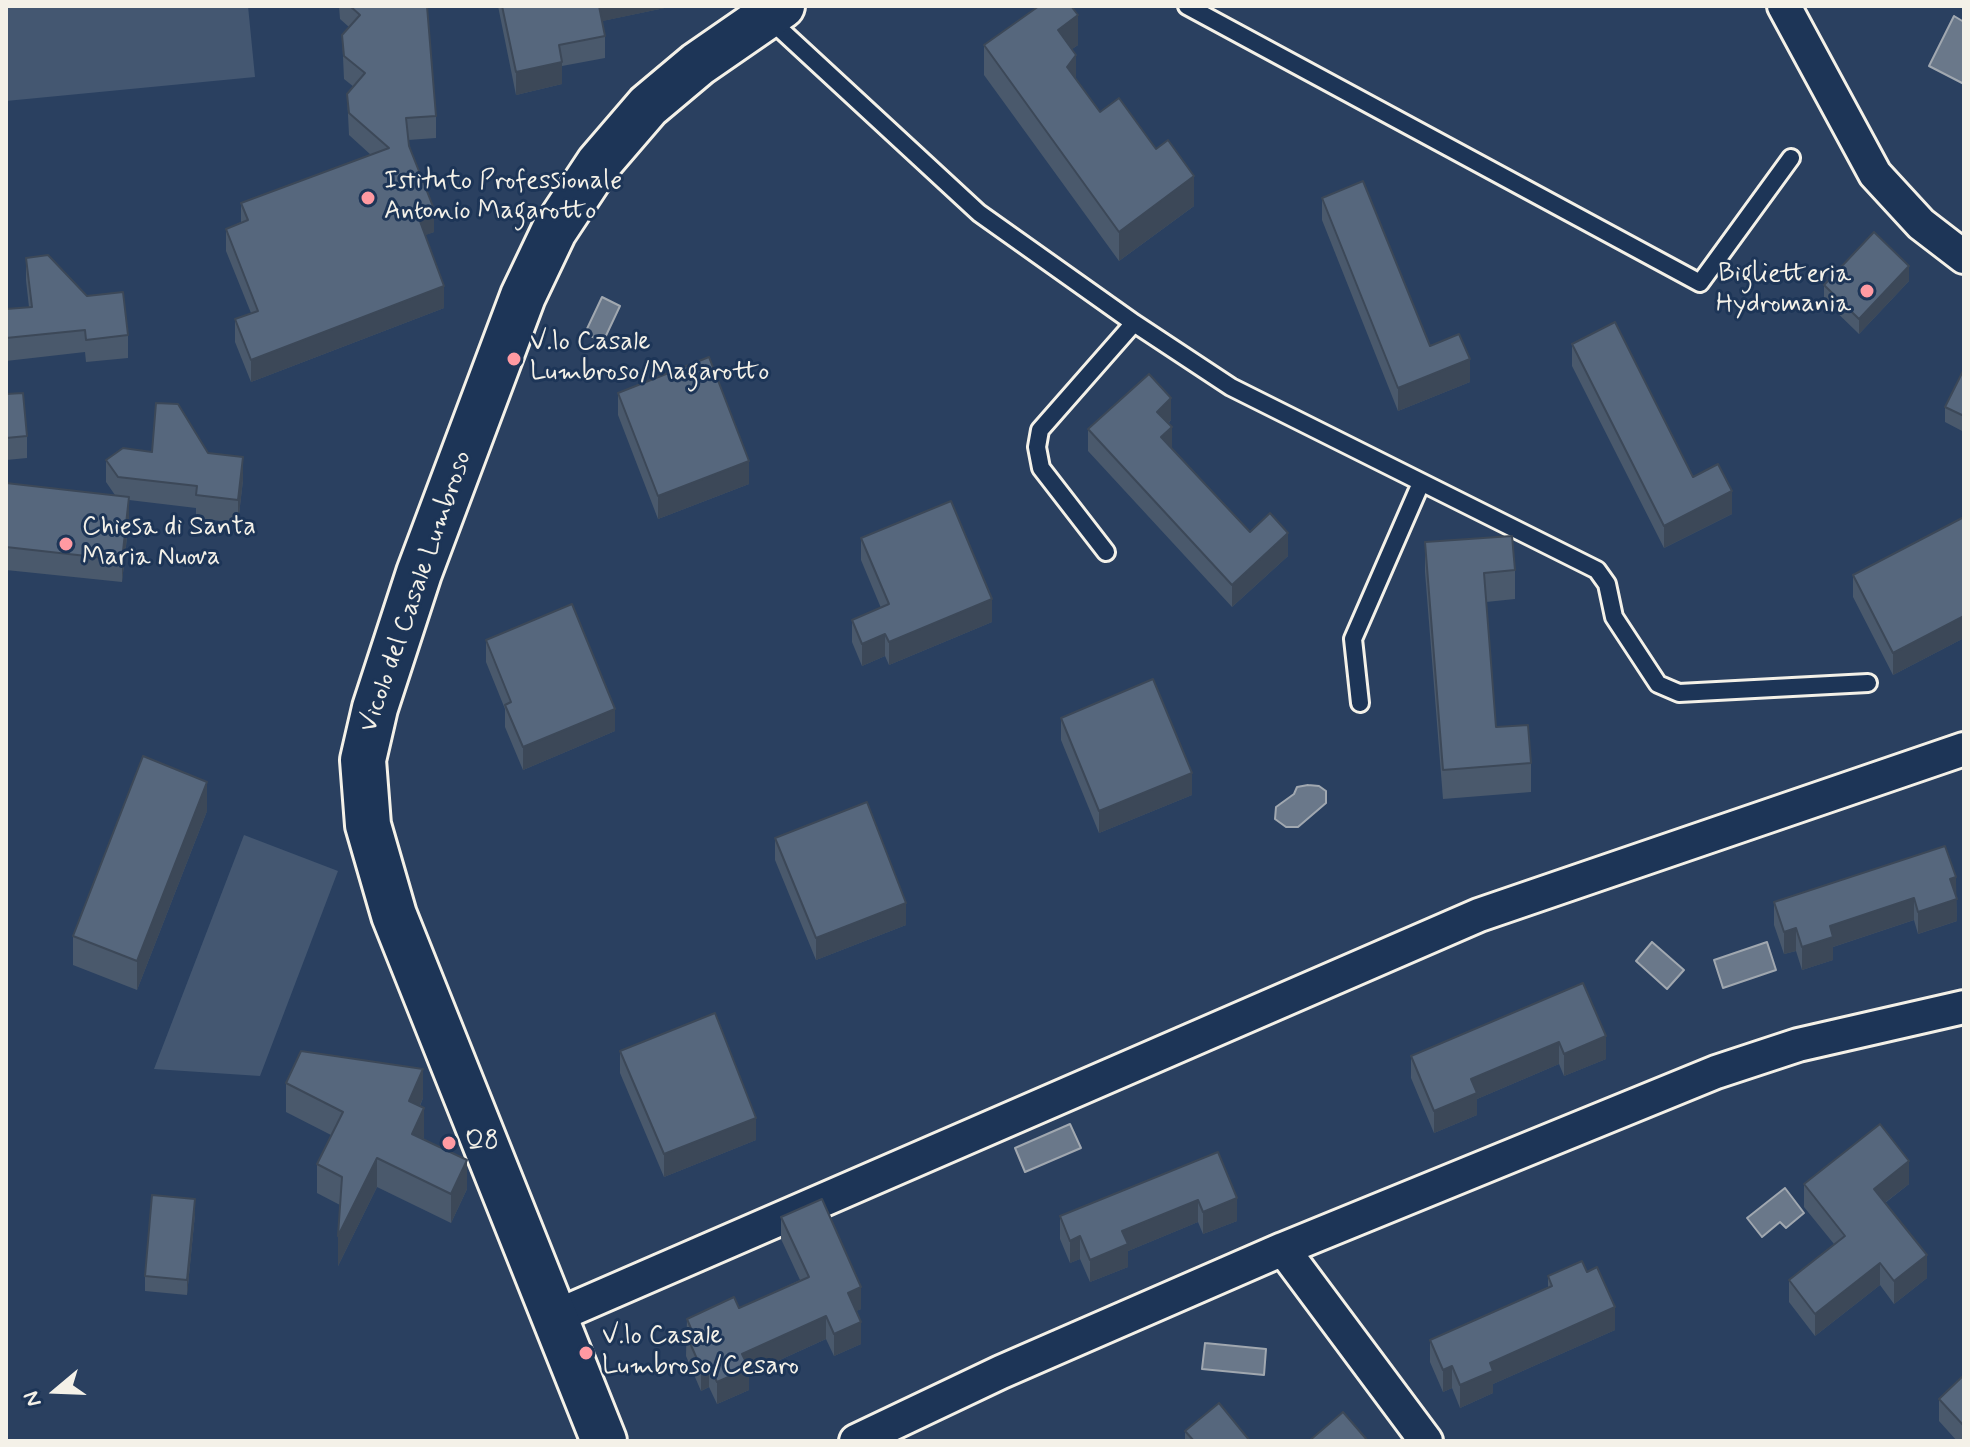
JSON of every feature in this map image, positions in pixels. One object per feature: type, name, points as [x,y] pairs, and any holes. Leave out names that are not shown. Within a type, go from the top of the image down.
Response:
[{"type":"street","points":[[1784,6],[1875,174],[1921,224],[1964,257]]},
{"type":"street","name":"Vicolo del Casale Lumbroso","points":[[604,1441],[385,892],[368,825],[363,760],[375,708],[419,573],[523,296],[554,231],[599,163],[648,106],[698,64],[774,11]]},
{"type":"street","points":[[554,1317],[1479,915],[1964,749]]},
{"type":"street","points":[[856,1441],[1001,1372],[1283,1249],[1716,1072],[1798,1045],[1964,1007]]},
{"type":"street","points":[[1283,1249],[1426,1441]]},
{"type":"lane","points":[[1187,6],[1700,283],[1791,158]]},
{"type":"lane","points":[[774,11],[979,213],[1134,323],[1231,387],[1597,570],[1607,584],[1614,617],[1658,684],[1679,693],[1868,683]]},
{"type":"lane","points":[[1106,552],[1041,468],[1037,447],[1040,430],[1134,323]]},
{"type":"lane","points":[[1360,703],[1353,639],[1421,483]]},
{"type":"shaded area","points":[[6,6],[248,6],[255,77],[6,101]]},
{"type":"shaded area","points":[[1954,16],[1964,22],[1964,84],[1929,66]]},
{"type":"shaded area","points":[[602,297],[620,306],[603,342],[585,333]]},
{"type":"shaded area","points":[[1319,786],[1326,791],[1326,803],[1298,827],[1286,827],[1275,819],[1276,807],[1294,794],[1297,787]]},
{"type":"shaded area","points":[[244,835],[338,871],[260,1076],[154,1069]]},
{"type":"shaded area","points":[[1652,942],[1684,970],[1667,989],[1636,961]]},
{"type":"shaded area","points":[[1767,942],[1776,970],[1723,988],[1714,960]]},
{"type":"shaded area","points":[[1070,1124],[1081,1148],[1025,1172],[1015,1148]]},
{"type":"shaded area","points":[[1785,1188],[1804,1213],[1786,1228],[1780,1222],[1762,1237],[1747,1218]]},
{"type":"shaded area","points":[[1205,1343],[1266,1349],[1264,1375],[1202,1369]]},
{"type":"building","name":"Istituto Professionale Antonio Magarotto","points":[[350,6],[427,6],[436,116],[406,118],[409,146],[434,209],[418,216],[444,286],[251,360],[235,319],[258,311],[226,229],[248,220],[241,203],[389,148],[349,113],[347,94],[365,73],[344,56],[342,35],[360,15]]},
{"type":"building","name":"Istituto Professionale Antonio Magarotto","points":[[502,6],[599,6],[605,36],[559,45],[562,62],[516,72]]},
{"type":"building","points":[[1039,6],[1071,6],[1078,15],[1058,30],[1076,55],[1067,67],[1100,112],[1119,98],[1156,149],[1168,140],[1194,176],[1119,232],[984,45]]},
{"type":"building","points":[[1363,181],[1430,346],[1459,334],[1470,359],[1398,388],[1322,198]]},
{"type":"building","name":"Biglietteria Hydromania","points":[[1874,232],[1909,266],[1859,319],[1824,285]]},
{"type":"building","points":[[48,255],[87,296],[123,292],[128,335],[86,340],[85,330],[6,338],[6,309],[32,307],[26,258]]},
{"type":"building","points":[[1615,322],[1693,477],[1718,464],[1732,491],[1664,526],[1572,344]]},
{"type":"building","points":[[709,357],[749,461],[658,496],[618,393]]},
{"type":"building","points":[[1964,371],[1964,416],[1945,407]]},
{"type":"building","points":[[1149,374],[1171,398],[1157,412],[1172,427],[1161,437],[1250,532],[1270,513],[1288,533],[1232,585],[1088,429]]},
{"type":"building","points":[[23,393],[27,436],[6,438],[6,394]]},
{"type":"building","points":[[156,403],[178,404],[208,453],[243,457],[238,500],[196,495],[197,486],[118,477],[106,460],[123,448],[152,452]]},
{"type":"building","name":"Chiesa di Santa Maria Nuova","points":[[6,483],[129,497],[122,560],[6,547]]},
{"type":"building","points":[[951,501],[992,599],[889,642],[885,634],[862,644],[852,620],[889,604],[861,538]]},
{"type":"building","points":[[1964,517],[1964,616],[1893,653],[1853,575]]},
{"type":"building","points":[[1512,536],[1515,570],[1484,573],[1496,727],[1528,725],[1531,763],[1443,770],[1425,542]]},
{"type":"building","points":[[572,604],[615,709],[523,747],[505,705],[511,702],[486,640]]},
{"type":"building","points":[[1153,679],[1192,773],[1099,811],[1061,718]]},
{"type":"building","points":[[143,756],[207,782],[137,961],[73,936]]},
{"type":"building","points":[[867,802],[906,903],[816,938],[775,838]]},
{"type":"building","points":[[1945,846],[1956,877],[1950,879],[1957,899],[1918,912],[1914,898],[1830,926],[1833,937],[1802,947],[1796,928],[1784,932],[1774,902]]},
{"type":"building","points":[[1583,983],[1606,1036],[1564,1054],[1559,1042],[1471,1079],[1477,1093],[1434,1111],[1411,1056]]},
{"type":"building","points":[[715,1013],[756,1118],[664,1154],[620,1051]]},
{"type":"building","points":[[301,1051],[423,1069],[409,1101],[424,1108],[412,1134],[467,1160],[451,1194],[377,1158],[338,1236],[342,1177],[317,1164],[343,1112],[286,1083]]},
{"type":"building","points":[[1880,1124],[1909,1161],[1874,1189],[1927,1255],[1894,1281],[1880,1263],[1815,1314],[1789,1280],[1845,1236],[1804,1184]]},
{"type":"building","points":[[1218,1152],[1237,1198],[1203,1212],[1198,1200],[1122,1231],[1128,1244],[1090,1260],[1080,1236],[1070,1241],[1060,1216]]},
{"type":"building","points":[[152,1195],[195,1199],[187,1280],[145,1276]]},
{"type":"building","points":[[822,1199],[861,1287],[848,1293],[861,1322],[834,1334],[826,1316],[742,1354],[749,1368],[717,1382],[709,1365],[701,1368],[686,1334],[692,1331],[687,1319],[734,1297],[739,1308],[809,1277],[781,1217]]},
{"type":"building","points":[[1582,1261],[1587,1272],[1597,1267],[1615,1307],[1490,1363],[1493,1371],[1460,1385],[1452,1366],[1443,1370],[1430,1340],[1552,1286],[1548,1276]]},
{"type":"building","points":[[1964,1375],[1964,1426],[1939,1399]]},
{"type":"building","points":[[1219,1403],[1250,1441],[1194,1441],[1185,1431]]},
{"type":"building","points":[[1343,1412],[1368,1441],[1309,1441]]},
{"type":"place","name":"Istituto Professionale Antonio Magarotto","points":[[368,198]]},
{"type":"place","name":"Biglietteria Hydromania","points":[[1867,291]]},
{"type":"place","name":"V.lo Casale Lumbroso/Magarotto","points":[[514,359]]},
{"type":"place","name":"Chiesa di Santa Maria Nuova","points":[[66,544]]},
{"type":"place","name":"Q8","points":[[449,1143]]},
{"type":"place","name":"V.lo Casale Lumbroso/Cesaro","points":[[586,1353]]}]
